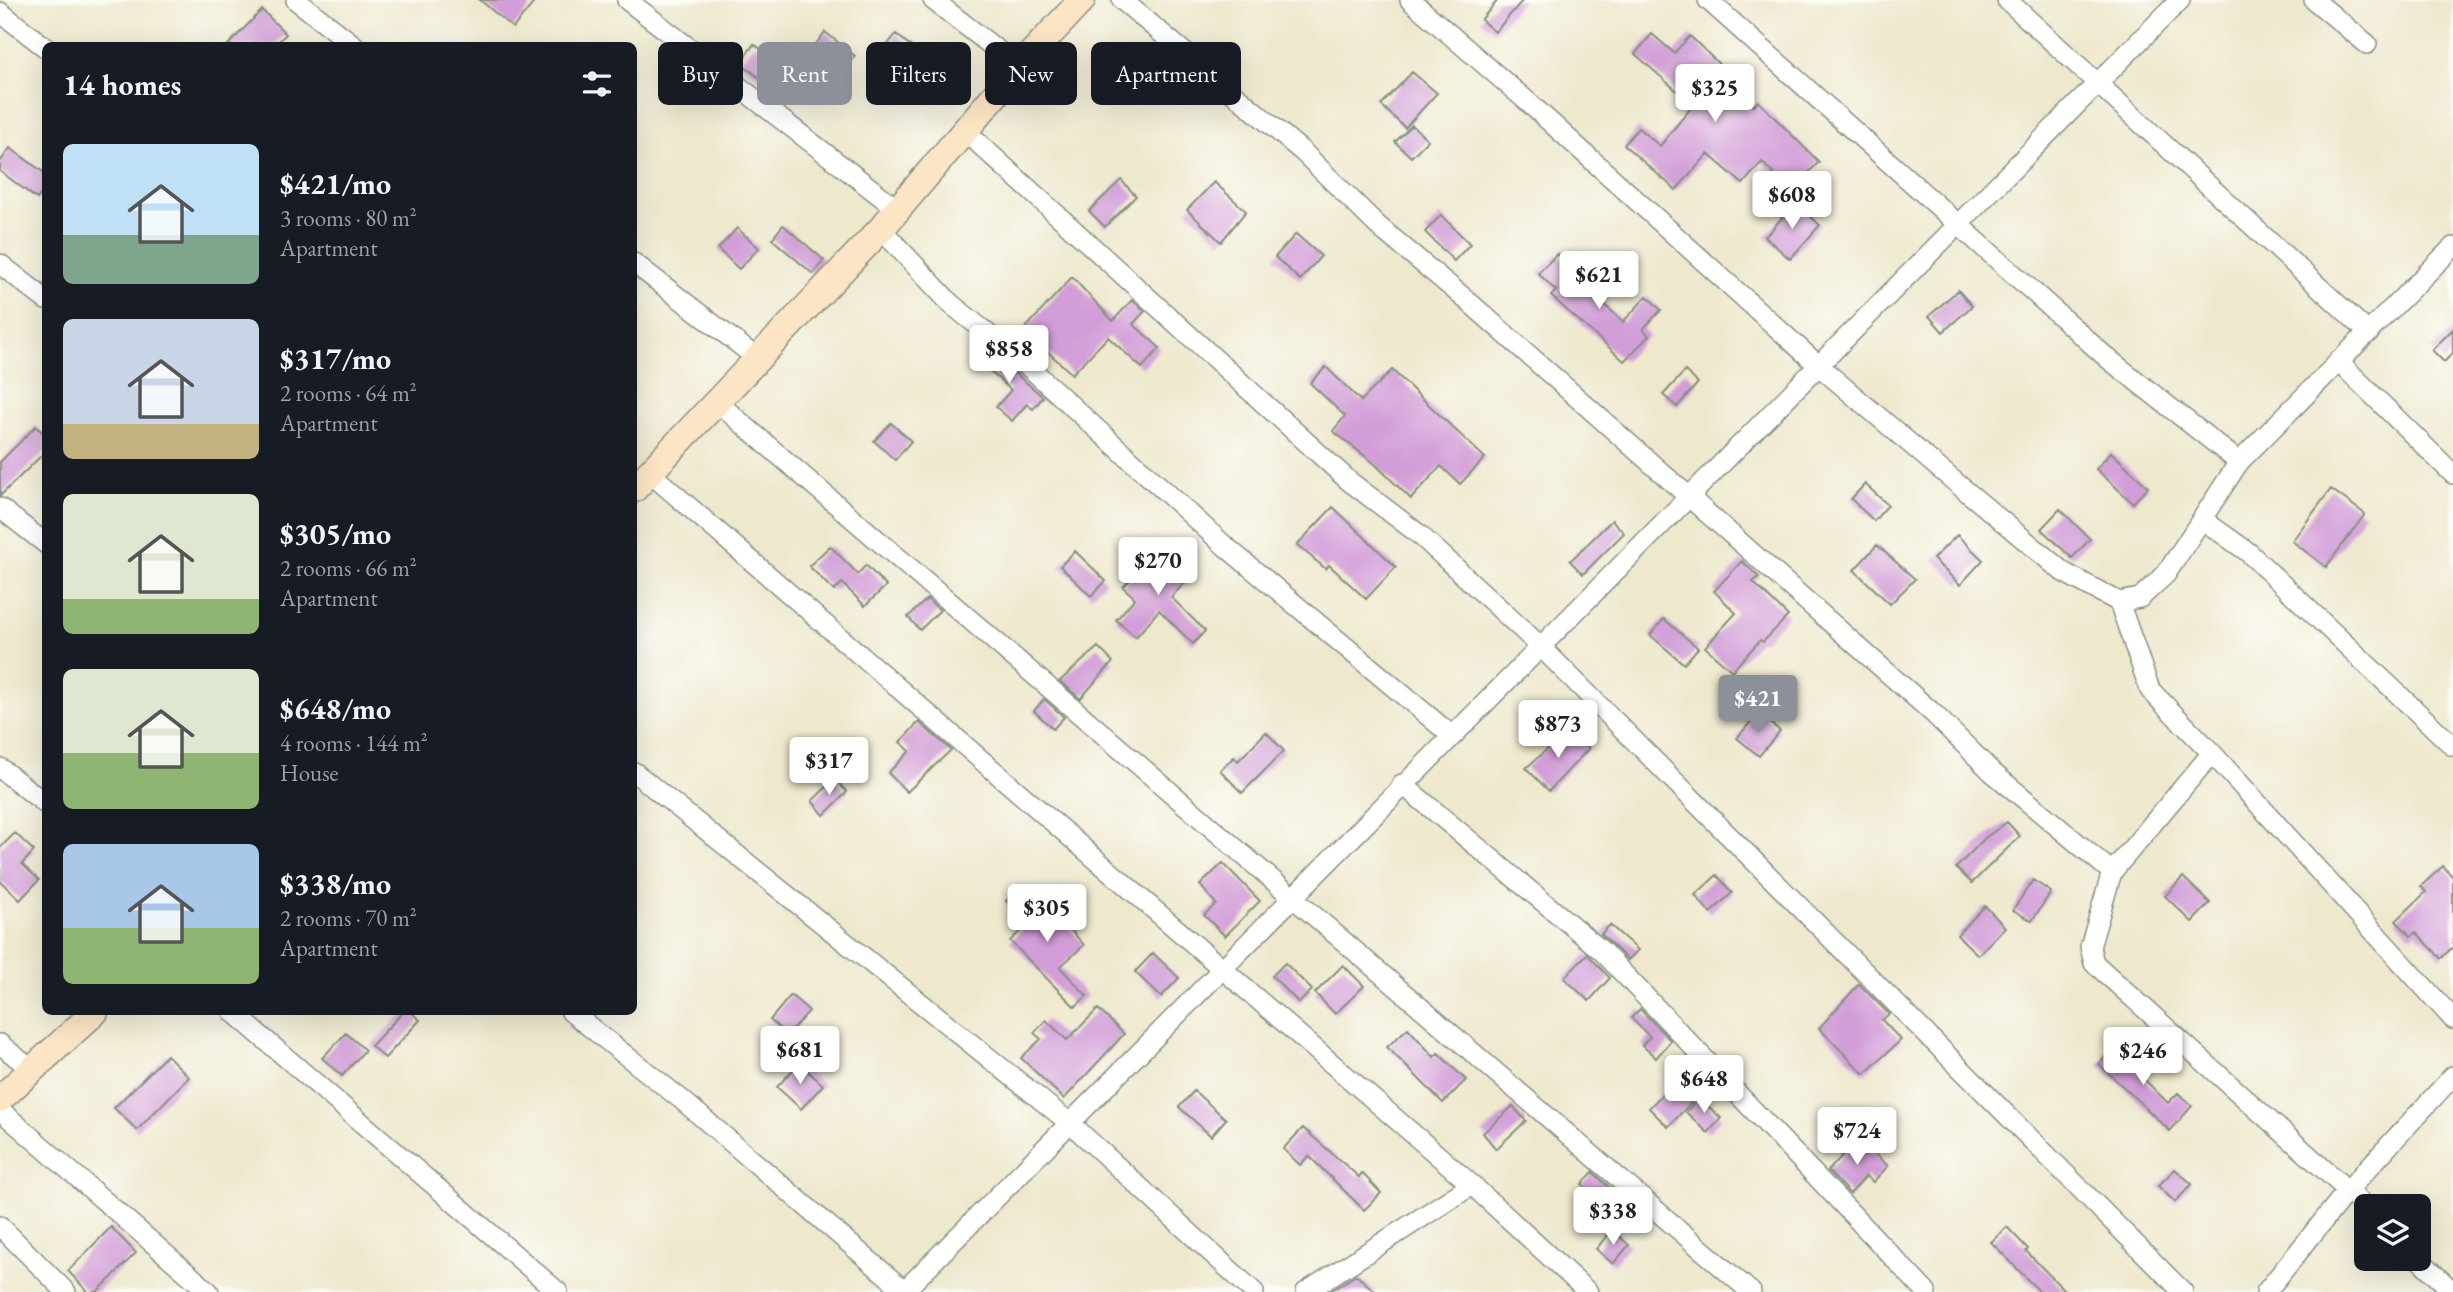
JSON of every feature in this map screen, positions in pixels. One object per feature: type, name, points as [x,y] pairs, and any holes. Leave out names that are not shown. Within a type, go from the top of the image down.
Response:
[{"type":"main road","points":[[1043,42],[1082,0]]},
{"type":"main road","points":[[642,481],[888,219],[987,105]]},
{"type":"main road","points":[[0,1099],[92,1015]]},
{"type":"street","points":[[296,0],[350,42]]},
{"type":"street","points":[[626,0],[888,219],[951,304],[1030,368],[1225,546],[1451,735]]},
{"type":"street","points":[[933,0],[986,42]]},
{"type":"street","points":[[1122,0],[1303,152],[1378,226],[1469,302],[1934,715],[1992,772],[2112,872]]},
{"type":"street","points":[[1410,0],[1528,102],[1819,366],[2063,572],[2119,602],[2140,598],[2166,574],[2239,462],[2453,247]]},
{"type":"street","points":[[1708,0],[2106,357],[2239,462]]},
{"type":"street","points":[[2007,0],[2096,85],[2369,333]]},
{"type":"street","points":[[575,1015],[682,1100],[904,1292],[1402,784],[1689,500],[2180,0]]},
{"type":"street","points":[[2314,0],[2367,44]]},
{"type":"street","points":[[0,12],[42,45]]},
{"type":"street","points":[[965,131],[1349,481],[1420,535],[1540,646],[2183,1292]]},
{"type":"street","points":[[0,264],[42,297]]},
{"type":"street","points":[[637,265],[758,359]]},
{"type":"street","points":[[2338,361],[2453,474]]},
{"type":"street","points":[[716,401],[1751,1292]]},
{"type":"street","points":[[642,481],[1224,968],[1472,1185],[1588,1292]]},
{"type":"street","points":[[0,508],[42,541]]},
{"type":"street","points":[[2203,520],[2248,552],[2453,747]]},
{"type":"street","points":[[2119,602],[2150,691],[2213,753],[2453,1019]]},
{"type":"street","points":[[2213,753],[2112,872],[2090,947],[2094,963],[2354,1196]]},
{"type":"street","points":[[0,768],[42,801]]},
{"type":"street","points":[[637,774],[1071,1124],[1254,1292]]},
{"type":"street","points":[[1402,784],[1602,951],[1926,1292]]},
{"type":"street","points":[[236,1015],[558,1292]]},
{"type":"street","points":[[0,1044],[32,1070]]},
{"type":"street","points":[[2266,1292],[2348,1190],[2453,1076]]},
{"type":"street","points":[[0,1110],[209,1292]]},
{"type":"street","points":[[1306,1292],[1472,1185]]},
{"type":"street","points":[[0,1226],[66,1292]]},
{"type":"street","points":[[2431,1271],[2453,1292]]},
{"type":"building","points":[[480,0],[536,0],[513,28]]},
{"type":"building","points":[[1498,0],[1523,0],[1495,32],[1481,20]]},
{"type":"building","points":[[262,10],[286,34],[278,42],[231,42]]},
{"type":"building","points":[[825,32],[838,42],[818,42]]},
{"type":"building","points":[[896,34],[906,42],[890,42]]},
{"type":"building","points":[[1652,34],[1674,53],[1690,36],[1721,66],[1716,72],[1754,106],[1758,101],[1819,162],[1790,191],[1762,162],[1743,184],[1708,154],[1676,190],[1624,145],[1638,128],[1660,146],[1693,105],[1635,54]]},
{"type":"building","points":[[754,44],[757,46],[757,76],[743,65],[743,59]]},
{"type":"building","points":[[1412,72],[1437,93],[1405,128],[1381,105]]},
{"type":"building","points":[[1412,125],[1428,140],[1411,157],[1395,142]]},
{"type":"building","points":[[10,148],[42,171],[42,193],[37,199],[0,171],[0,162]]},
{"type":"building","points":[[1121,180],[1136,196],[1105,227],[1089,211]]},
{"type":"building","points":[[1214,182],[1246,211],[1221,242],[1187,210]]},
{"type":"building","points":[[1795,203],[1820,225],[1790,259],[1765,237]]},
{"type":"building","points":[[1441,215],[1470,244],[1454,261],[1425,232]]},
{"type":"building","points":[[783,225],[824,260],[813,274],[772,239]]},
{"type":"building","points":[[737,228],[759,248],[739,269],[718,249]]},
{"type":"building","points":[[1296,234],[1321,256],[1300,280],[1275,257]]},
{"type":"building","points":[[1557,254],[1572,268],[1569,271],[1623,322],[1647,296],[1661,310],[1643,329],[1649,336],[1624,361],[1551,296],[1556,291],[1538,273]]},
{"type":"building","points":[[1072,277],[1113,321],[1132,300],[1145,311],[1133,324],[1160,348],[1142,368],[1108,337],[1072,374],[1024,330]]},
{"type":"building","points":[[1958,290],[1972,306],[1943,332],[1929,316]]},
{"type":"building","points":[[2453,329],[2453,353],[2444,362],[2432,350]]},
{"type":"building","points":[[982,345],[1043,397],[1033,409],[1027,404],[1012,421],[996,407],[1011,390],[973,356]]},
{"type":"building","points":[[1326,367],[1361,401],[1392,370],[1485,458],[1460,484],[1441,466],[1411,499],[1375,464],[1333,431],[1345,416],[1310,383]]},
{"type":"building","points":[[1685,371],[1698,383],[1677,407],[1663,395]]},
{"type":"building","points":[[891,423],[911,441],[895,460],[874,441]]},
{"type":"building","points":[[36,426],[42,432],[42,455],[0,496],[0,462]]},
{"type":"building","points":[[2111,452],[2148,487],[2133,503],[2096,469]]},
{"type":"building","points":[[1865,484],[1888,505],[1874,521],[1851,499]]},
{"type":"building","points":[[2331,489],[2365,514],[2326,567],[2292,541]]},
{"type":"building","points":[[1333,507],[1396,567],[1366,599],[1329,565],[1326,569],[1297,545]]},
{"type":"building","points":[[2060,509],[2090,539],[2072,558],[2041,529]]},
{"type":"building","points":[[1612,520],[1624,533],[1583,574],[1570,561]]},
{"type":"building","points":[[1957,535],[1983,560],[1960,585],[1933,559]]},
{"type":"building","points":[[1877,545],[1915,579],[1890,604],[1854,570]]},
{"type":"building","points":[[830,546],[858,574],[866,565],[886,586],[865,606],[842,583],[834,591],[809,566]]},
{"type":"building","points":[[1162,548],[1191,577],[1171,597],[1205,631],[1193,644],[1159,610],[1136,637],[1116,620],[1135,598],[1123,587]]},
{"type":"building","points":[[1075,551],[1106,581],[1091,596],[1060,566]]},
{"type":"building","points":[[1742,561],[1759,577],[1753,582],[1788,616],[1763,642],[1760,640],[1732,671],[1705,647],[1736,613],[1714,591]]},
{"type":"building","points":[[927,599],[940,610],[920,630],[908,617]]},
{"type":"building","points":[[1664,619],[1698,648],[1684,664],[1650,635]]},
{"type":"building","points":[[1098,647],[1113,662],[1080,699],[1060,681]]},
{"type":"building","points":[[1044,699],[1064,717],[1053,729],[1034,711]]},
{"type":"building","points":[[1758,713],[1780,731],[1759,756],[1737,738]]},
{"type":"building","points":[[919,722],[951,750],[907,792],[888,773],[910,751],[900,742]]},
{"type":"building","points":[[1570,729],[1589,748],[1549,791],[1526,768]]},
{"type":"building","points":[[1266,732],[1284,751],[1242,793],[1220,770],[1234,757],[1238,761]]},
{"type":"building","points":[[835,779],[847,792],[824,815],[812,801]]},
{"type":"building","points":[[2007,822],[2020,836],[1972,883],[1956,868],[1985,838]]},
{"type":"building","points":[[15,833],[34,851],[22,864],[39,880],[20,900],[0,881],[0,848]]},
{"type":"building","points":[[1223,863],[1260,901],[1225,936],[1204,915],[1216,904],[1200,885]]},
{"type":"building","points":[[2443,866],[2453,877],[2453,947],[2441,958],[2416,932],[2411,936],[2396,921],[2426,892],[2421,886]]},
{"type":"building","points":[[1717,875],[1732,893],[1710,913],[1695,895]]},
{"type":"building","points":[[2183,877],[2210,903],[2192,922],[2165,896]]},
{"type":"building","points":[[2033,880],[2051,892],[2032,921],[2013,910]]},
{"type":"building","points":[[1021,886],[1057,923],[1061,919],[1084,945],[1060,967],[1087,996],[1075,1007],[1010,941],[1028,924],[1006,901]]},
{"type":"building","points":[[1985,906],[2005,927],[1978,955],[1957,935]]},
{"type":"building","points":[[1610,925],[1638,950],[1628,960],[1601,934]]},
{"type":"building","points":[[1153,953],[1179,978],[1161,997],[1135,972]]},
{"type":"building","points":[[1587,954],[1610,978],[1589,1001],[1564,978]]},
{"type":"building","points":[[1285,963],[1312,990],[1299,1003],[1272,976]]},
{"type":"building","points":[[1343,965],[1364,986],[1335,1014],[1315,993]]},
{"type":"building","points":[[1859,984],[1889,1014],[1882,1020],[1901,1040],[1864,1074],[1819,1028]]},
{"type":"building","points":[[791,995],[809,1011],[787,1035],[770,1020]]},
{"type":"building","points":[[1098,1009],[1124,1034],[1064,1099],[1021,1058],[1041,1039],[1034,1033],[1046,1020],[1067,1040]]},
{"type":"building","points":[[1640,1009],[1671,1041],[1656,1058],[1642,1045],[1650,1037],[1631,1018]]},
{"type":"building","points":[[400,1015],[414,1015],[420,1020],[385,1058],[371,1046]]},
{"type":"building","points":[[1408,1028],[1434,1057],[1438,1053],[1466,1080],[1443,1103],[1387,1047]]},
{"type":"building","points":[[346,1033],[365,1050],[342,1076],[322,1058]]},
{"type":"building","points":[[2121,1040],[2140,1056],[2131,1066],[2168,1103],[2178,1093],[2192,1106],[2170,1131],[2099,1064]]},
{"type":"building","points":[[167,1055],[189,1077],[137,1130],[114,1108]]},
{"type":"building","points":[[799,1063],[823,1085],[801,1109],[777,1087]]},
{"type":"building","points":[[1672,1084],[1691,1103],[1668,1127],[1649,1108]]},
{"type":"building","points":[[1194,1091],[1226,1119],[1211,1136],[1179,1107]]},
{"type":"building","points":[[1699,1098],[1721,1118],[1708,1133],[1686,1112]]},
{"type":"building","points":[[1513,1106],[1526,1121],[1496,1149],[1483,1133]]},
{"type":"building","points":[[1303,1128],[1359,1177],[1362,1173],[1381,1193],[1364,1210],[1309,1156],[1300,1165],[1283,1149]]},
{"type":"building","points":[[1858,1139],[1888,1166],[1873,1182],[1866,1176],[1850,1194],[1828,1171]]},
{"type":"building","points":[[2175,1169],[2192,1184],[2175,1202],[2158,1186]]},
{"type":"building","points":[[1593,1172],[1613,1191],[1601,1203],[1582,1184]]},
{"type":"building","points":[[111,1227],[136,1253],[97,1292],[88,1292],[68,1271]]},
{"type":"building","points":[[2007,1227],[2066,1292],[2040,1292],[1991,1242]]},
{"type":"building","points":[[1612,1230],[1629,1245],[1613,1264],[1596,1249]]},
{"type":"building","points":[[1356,1275],[1376,1292],[1329,1292]]}]
